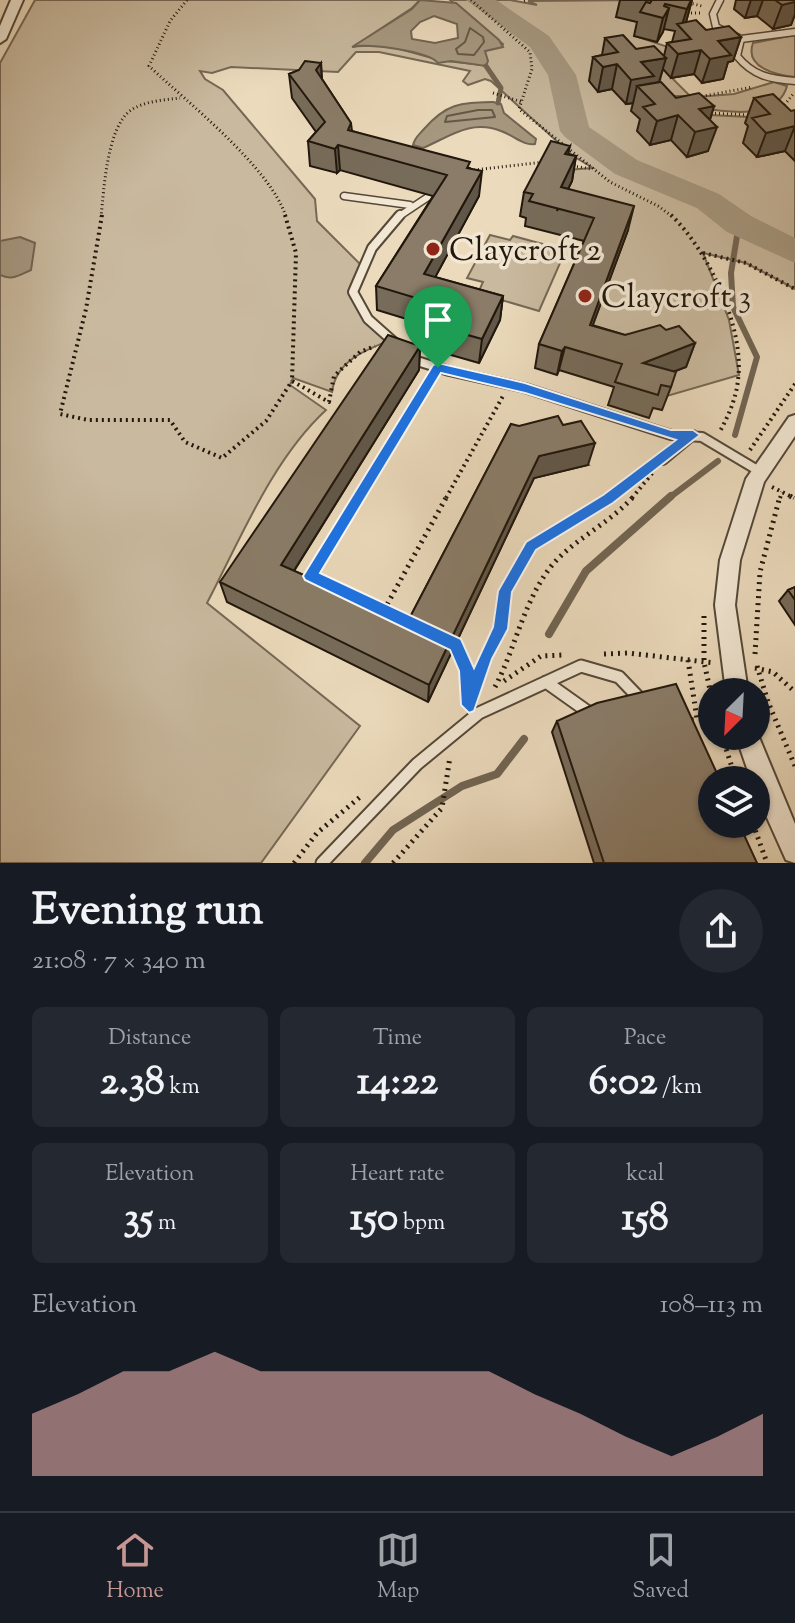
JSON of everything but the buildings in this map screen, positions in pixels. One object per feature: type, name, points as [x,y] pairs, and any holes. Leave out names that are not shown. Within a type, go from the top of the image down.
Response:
[{"type":"street","points":[[0,39],[17,0]]},
{"type":"street","points":[[734,678],[725,605],[730,560],[748,497],[759,471],[795,422]]},
{"type":"street","points":[[752,750],[795,851]]},
{"type":"lane","points":[[718,3],[713,14],[716,27],[741,39],[795,32]]},
{"type":"lane","points":[[741,39],[737,56],[748,71],[763,77],[795,81]]},
{"type":"lane","points":[[431,195],[410,205],[360,264],[353,292],[368,319],[391,340],[417,361],[438,368],[509,384],[671,435],[693,435],[715,443],[759,471]]},
{"type":"lane","points":[[344,196],[410,205]]},
{"type":"lane","points":[[663,460],[693,435]]},
{"type":"lane","points":[[322,863],[396,784],[479,713],[581,666],[619,677],[643,702]]},
{"type":"lane","points":[[546,682],[591,714]]},
{"type":"path","points":[[180,98],[136,106],[123,118],[110,159],[98,246],[77,354],[60,414],[88,420],[170,420],[185,442],[222,458],[266,421],[292,381],[296,253],[282,205],[251,163],[149,66],[170,21],[187,0]]},
{"type":"path","points":[[471,0],[530,52],[532,69],[519,109],[573,156],[611,183],[665,210],[703,253],[729,320],[739,375],[726,421],[718,435]]},
{"type":"path","points":[[677,0],[686,4],[718,3]]},
{"type":"path","points":[[686,4],[687,13]]},
{"type":"path","points":[[675,16],[713,14]]},
{"type":"path","points":[[696,97],[751,88],[762,82],[763,77]]},
{"type":"path","points":[[775,112],[794,97],[795,91]]},
{"type":"path","points":[[493,93],[522,102]]},
{"type":"path","points":[[705,112],[728,116],[759,114]]},
{"type":"path","points":[[470,170],[540,161],[553,163]]},
{"type":"path","points":[[567,165],[595,169]]},
{"type":"path","points":[[703,253],[746,263],[795,289]]},
{"type":"path","points":[[292,381],[329,402],[334,376],[360,352],[391,340]]},
{"type":"path","points":[[394,615],[310,576],[438,368]]},
{"type":"path","points":[[384,610],[509,384]]},
{"type":"path","points":[[752,445],[795,384]]},
{"type":"path","points":[[449,642],[455,645],[467,670],[469,705],[486,656],[501,629],[505,591],[531,546],[608,499],[663,460]]},
{"type":"path","points":[[570,655],[541,656],[494,688],[507,667],[525,611],[547,572],[581,539],[623,508],[663,460]]},
{"type":"path","points":[[795,499],[782,492],[757,568],[754,610],[757,668],[795,766]]},
{"type":"path","points":[[599,654],[628,653],[732,665]]},
{"type":"path","points":[[679,721],[697,719],[688,660]]},
{"type":"path","points":[[704,662],[707,678]]},
{"type":"path","points":[[757,668],[773,672],[795,692]]},
{"type":"path","points":[[393,863],[442,808],[445,786]]},
{"type":"path","points":[[758,838],[767,863]]},
{"type":"shaded area","points":[[35,0],[420,0],[353,47],[388,46],[436,59],[485,66],[485,51],[502,47],[503,44],[450,0],[510,0],[537,5],[528,1],[645,0],[617,17],[642,23],[635,36],[671,48],[662,68],[690,96],[674,96],[658,83],[660,80],[598,91],[612,89],[626,104],[647,100],[632,111],[648,128],[709,115],[749,117],[746,124],[760,139],[757,157],[785,151],[795,161],[795,289],[746,263],[703,253],[729,320],[739,375],[667,396],[584,349],[628,230],[557,211],[565,170],[593,168],[573,156],[491,81],[485,79],[468,85],[463,81],[470,71],[379,52],[356,52],[338,72],[231,67],[212,73],[200,71],[205,79],[223,90],[315,199],[317,221],[360,264],[353,292],[367,319],[391,340],[353,358],[339,372],[332,392],[293,378],[290,385],[326,410],[289,452],[274,476],[207,603],[360,726],[261,863],[0,863],[0,63]]},
{"type":"shaded area","points":[[795,35],[795,77],[764,69],[753,59],[753,43]]},
{"type":"shaded area","points":[[774,82],[787,86],[781,98],[757,111],[725,111],[681,105],[684,98],[734,94]]},
{"type":"shaded area","points":[[490,235],[510,240],[513,236],[550,246],[549,250],[564,254],[539,311],[478,293],[483,282],[467,278]]},
{"type":"water","points":[[420,0],[456,3],[503,47],[485,51],[486,66],[451,61],[438,63],[423,55],[397,49],[352,47],[412,9]],"holes":[[[434,16],[457,24],[458,38],[435,43],[412,39],[411,31],[420,22]]]},
{"type":"water","points":[[463,104],[501,104],[504,113],[536,139],[535,144],[480,127],[460,131],[423,148],[413,145],[432,120],[447,109]]},
{"type":"water","points":[[20,237],[35,243],[31,270],[4,277],[0,275],[0,241]]},
{"type":"waterway","points":[[479,0],[540,42],[562,75],[575,131],[626,167],[708,201],[739,224],[795,252]]},
{"type":"waterway","points":[[486,66],[501,88],[498,103]]},
{"type":"waterway","points":[[735,435],[757,357],[733,307],[731,273],[739,224]]},
{"type":"waterway","points":[[669,498],[718,461]]},
{"type":"waterway","points":[[549,634],[586,571],[671,496]]},
{"type":"waterway","points":[[365,863],[393,830],[462,786],[497,774],[524,739]]},
{"type":"place","name":"Claycroft 2","points":[[433,249]]},
{"type":"place","name":"Claycroft 3","points":[[585,296]]},
{"type":"route","points":[[438,368],[525,388],[671,435],[693,435],[608,499],[531,546],[505,591],[501,629],[486,656],[469,705],[467,670],[455,645],[310,576],[438,368]]}]
